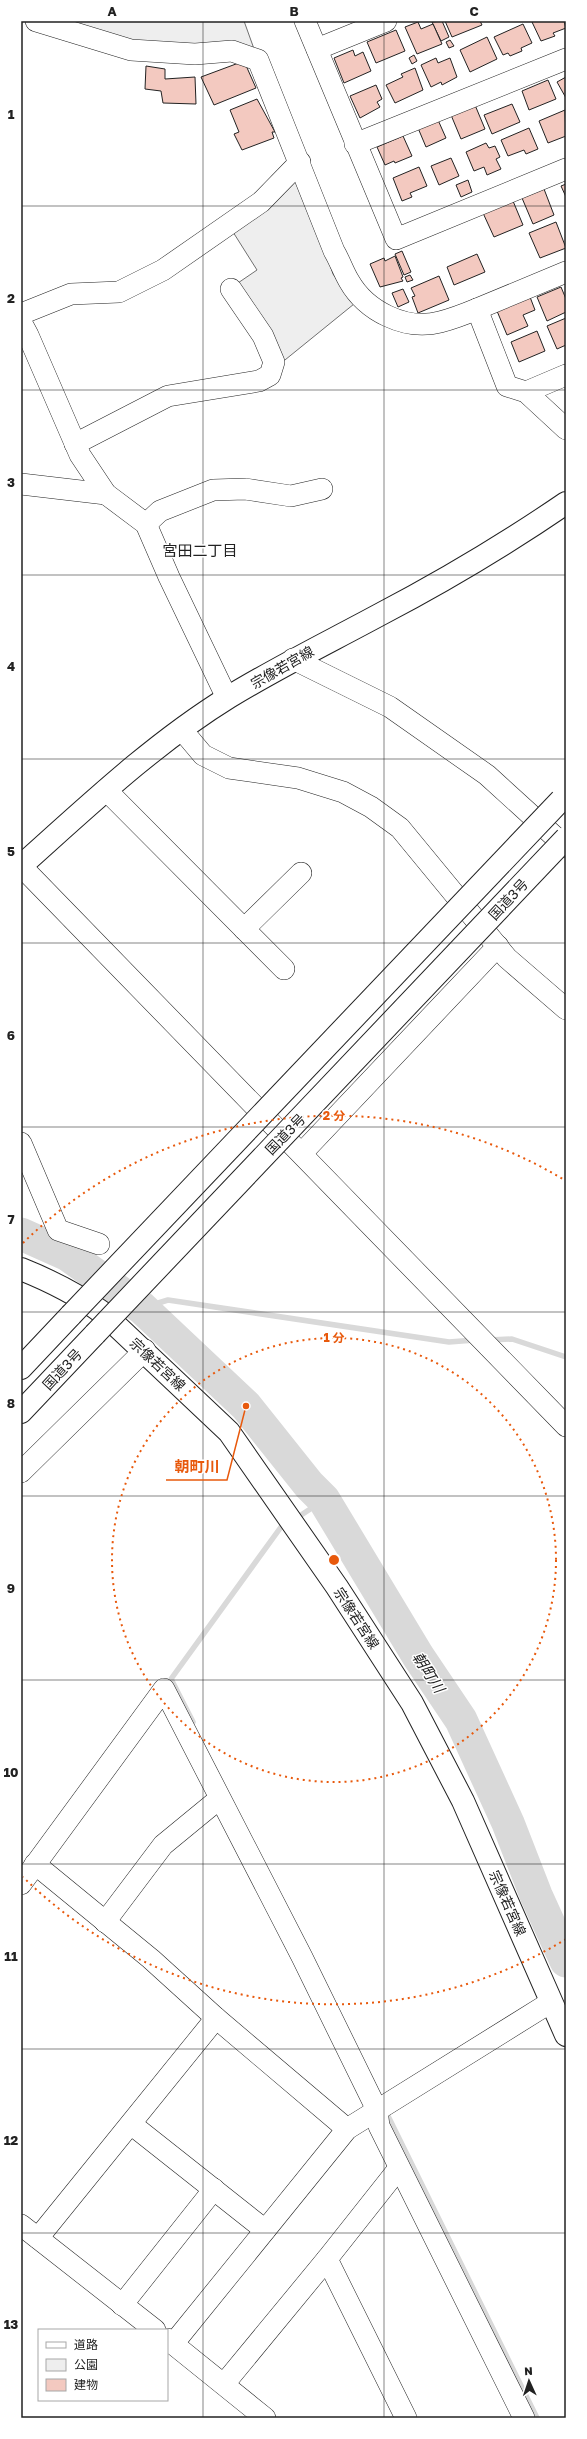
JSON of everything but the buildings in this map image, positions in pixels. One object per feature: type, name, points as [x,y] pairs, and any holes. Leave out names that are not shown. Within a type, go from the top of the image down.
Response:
[{"type":"main road","name":"宗像若宮線","points":[[21,866],[106,790],[182,730],[227,698],[293,659],[449,577],[529,529],[566,503]]},
{"type":"main road","name":"国道3号","points":[[21,1368],[563,797]]},
{"type":"main road","name":"国道3号","points":[[21,1412],[566,838]]},
{"type":"main road","name":"宗像若宮線","points":[[21,1269],[57,1283],[81,1297],[145,1350],[229,1432],[337,1587],[412,1703],[463,1801],[566,2035]]},
{"type":"street","points":[[36,21],[131,50],[195,54],[232,51],[258,60],[300,162],[334,251],[349,281],[365,301],[382,314],[405,324],[438,323],[477,310],[566,272]]},
{"type":"street","points":[[305,21],[355,144],[396,238],[566,168]]},
{"type":"street","points":[[317,50],[386,21]]},
{"type":"street","points":[[355,144],[566,59]]},
{"type":"street","points":[[21,314],[71,294],[119,292],[163,270],[261,202],[300,162]]},
{"type":"street","points":[[75,444],[168,396],[259,381],[270,374],[274,362],[263,336],[231,289]]},
{"type":"street","points":[[477,310],[507,386],[526,392],[566,429]]},
{"type":"street","points":[[21,322],[28,334],[80,455],[106,494],[146,524],[169,577],[227,698]]},
{"type":"street","points":[[526,392],[566,376]]},
{"type":"street","points":[[21,484],[106,494]]},
{"type":"street","points":[[146,524],[160,511],[213,490],[245,489],[291,496],[322,489]]},
{"type":"street","points":[[293,659],[390,707],[487,775],[566,847]]},
{"type":"street","points":[[182,730],[203,755],[229,768],[298,778],[343,792],[371,807],[400,828],[508,958],[566,1009]]},
{"type":"street","points":[[106,790],[284,969]]},
{"type":"street","points":[[21,866],[302,1153],[566,1426]]},
{"type":"street","points":[[244,929],[301,873]]},
{"type":"street","points":[[302,1153],[498,946]]},
{"type":"street","points":[[21,1143],[58,1230],[99,1244]]},
{"type":"street","points":[[21,1472],[145,1350]]},
{"type":"street","points":[[21,1884],[164,1689],[219,1799],[302,1957],[377,2110],[379,2126],[399,2168],[524,2418]]},
{"type":"street","points":[[105,1922],[163,1845],[219,1799]]},
{"type":"street","points":[[35,1864],[151,1959],[216,2018],[347,2129]]},
{"type":"street","points":[[265,2418],[170,2342],[265,2230],[347,2129],[551,2002]]},
{"type":"street","points":[[38,2238],[216,2018]]},
{"type":"street","points":[[131,2124],[265,2230]]},
{"type":"street","points":[[224,2384],[327,2259],[399,2168]]},
{"type":"street","points":[[122,2305],[214,2189]]},
{"type":"street","points":[[21,2224],[154,2329]]},
{"type":"street","points":[[327,2259],[406,2418]]},
{"type":"green space","points":[[62,21],[244,21],[258,60],[141,45]]},
{"type":"green space","points":[[299,170],[333,274],[354,304],[280,364],[235,285],[257,270],[233,232]]},
{"type":"waterway","name":"朝町川","points":[[21,1234],[68,1255],[142,1308],[246,1406],[309,1485],[324,1500],[418,1656],[461,1720],[508,1823],[536,1895],[566,1961]]},
{"type":"waterway","points":[[142,1308],[168,1300],[449,1342],[475,1340]]},
{"type":"waterway","points":[[489,1340],[512,1339],[566,1357]]},
{"type":"waterway","points":[[295,1519],[324,1500]]},
{"type":"waterway","points":[[193,1722],[171,1679],[281,1527],[288,1523]]},
{"type":"waterway","points":[[386,2112],[537,2418]]},
{"type":"place","name":"朝町川","points":[[246,1406]]},
{"type":"district","name":"宮田二丁目","points":[[200,550]]}]
